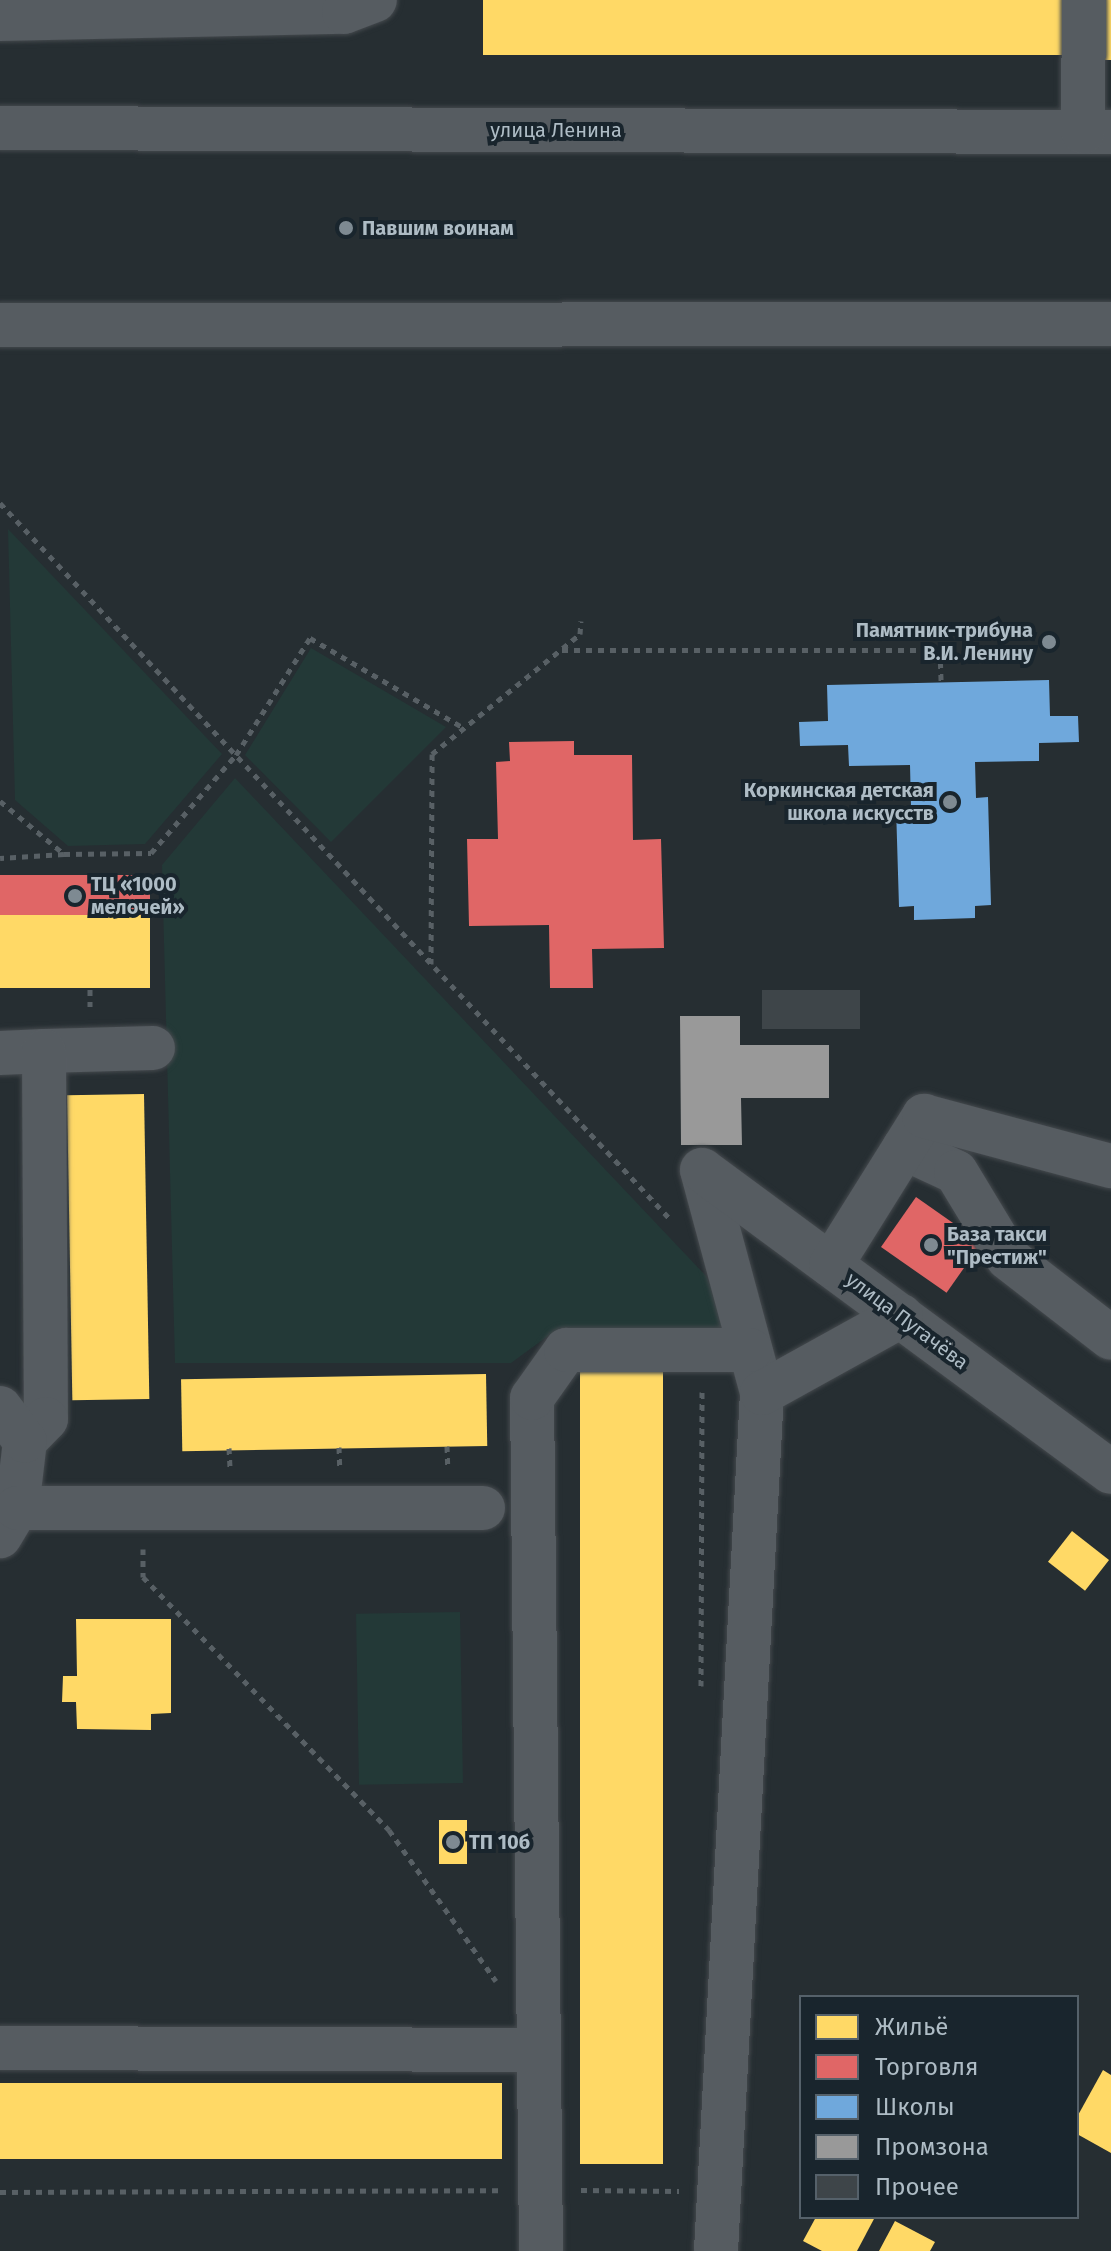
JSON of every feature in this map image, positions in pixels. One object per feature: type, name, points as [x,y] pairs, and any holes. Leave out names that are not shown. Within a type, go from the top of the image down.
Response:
[{"type":"street","points":[[1084,0],[1097,132]]},
{"type":"street","points":[[0,19],[354,4]]},
{"type":"street","name":"улица Ленина","points":[[0,128],[1097,132]]},
{"type":"street","points":[[0,325],[1111,324]]},
{"type":"street","points":[[0,1053],[153,1048]]},
{"type":"street","points":[[44,1051],[46,1419],[13,1425],[9,1522],[143,1508],[483,1508]]},
{"type":"street","points":[[831,1265],[924,1116],[1111,1166]]},
{"type":"street","points":[[904,1148],[956,1172],[1008,1258],[1111,1338]]},
{"type":"street","name":"улица Пугачёва","points":[[750,1350],[702,1170],[1111,1472]]},
{"type":"street","points":[[762,1393],[901,1316]]},
{"type":"street","points":[[541,2251],[532,1398],[566,1350],[750,1350],[762,1393],[716,2251]]},
{"type":"street","points":[[0,2048],[539,2050]]},
{"type":"path","points":[[431,964],[432,754],[580,634],[581,621]]},
{"type":"path","points":[[0,858],[151,853],[236,755],[310,638],[464,728]]},
{"type":"path","points":[[561,650],[940,650],[941,683]]},
{"type":"path","points":[[0,801],[64,854]]},
{"type":"path","points":[[143,1508],[143,1577],[389,1830],[501,1989]]},
{"type":"green space","points":[[8,529],[222,754],[145,844],[68,846],[15,800]]},
{"type":"green space","points":[[311,648],[446,727],[331,842],[245,755]]},
{"type":"green space","points":[[235,778],[706,1276],[729,1328],[552,1333],[511,1363],[175,1363],[162,865]]},
{"type":"green space","points":[[460,1612],[463,1783],[359,1785],[356,1614]]},
{"type":"building: Жильё","points":[[483,0],[1071,0],[1071,55],[483,55]]},
{"type":"building: Жильё","points":[[1104,0],[1111,0],[1111,60],[1104,60]]},
{"type":"building: Жильё","points":[[0,915],[150,915],[150,988],[0,988]]},
{"type":"building: Жильё","points":[[144,1094],[149,1399],[72,1400],[67,1095]]},
{"type":"building: Жильё","points":[[580,1366],[663,1366],[663,2164],[580,2164]]},
{"type":"building: Жильё","points":[[486,1374],[487,1446],[182,1451],[181,1379]]},
{"type":"building: Жильё","points":[[1072,1531],[1109,1560],[1085,1591],[1048,1562]]},
{"type":"building: Жильё","points":[[76,1619],[171,1619],[171,1713],[151,1714],[151,1730],[77,1729],[76,1702],[62,1702],[63,1676],[77,1676]]},
{"type":"building: Жильё","name":"ТП 10б","points":[[439,1820],[467,1820],[467,1864],[439,1864]]},
{"type":"building: Жильё","points":[[1103,2070],[1111,2075],[1111,2153],[1079,2135],[1079,2113]]},
{"type":"building: Жильё","points":[[0,2083],[502,2083],[502,2159],[0,2159]]},
{"type":"building: Жильё","points":[[815,2219],[874,2219],[857,2251],[822,2251],[803,2241]]},
{"type":"building: Жильё","points":[[895,2221],[935,2242],[930,2251],[879,2251]]},
{"type":"building: Торговля","points":[[574,741],[574,755],[632,755],[633,840],[661,839],[664,948],[592,949],[593,988],[550,988],[549,925],[469,926],[467,839],[498,839],[496,762],[510,761],[509,742]]},
{"type":"building: Торговля","name":"ТЦ «1000 мелочей»","points":[[0,875],[150,875],[150,915],[0,915]]},
{"type":"building: Торговля","name":"База такси \"Престиж\"","points":[[916,1197],[982,1243],[947,1293],[881,1247]]},
{"type":"building: Школы","name":"Коркинская детская школа искусств","points":[[1049,680],[1050,716],[1078,716],[1079,742],[1039,743],[1039,761],[975,762],[976,798],[988,797],[991,905],[975,906],[975,918],[914,920],[914,906],[899,907],[896,807],[911,807],[910,765],[849,766],[848,745],[800,746],[799,722],[828,721],[827,685]]},
{"type":"building: Промзона","points":[[680,1016],[740,1016],[740,1045],[829,1045],[829,1098],[741,1098],[742,1145],[681,1145]]},
{"type":"building: Прочее","points":[[762,990],[860,990],[860,1029],[762,1029]]},
{"type":"place","name":"Павшим воинам","points":[[346,228]]},
{"type":"place","name":"Памятник-трибуна В.И. Ленину","points":[[1049,642]]},
{"type":"place","name":"Коркинская детская школа искусств","points":[[950,802]]},
{"type":"place","name":"ТЦ «1000 мелочей»","points":[[75,896]]},
{"type":"place","name":"База такси \"Престиж\"","points":[[931,1245]]},
{"type":"place","name":"ТП 10б","points":[[453,1842]]}]
